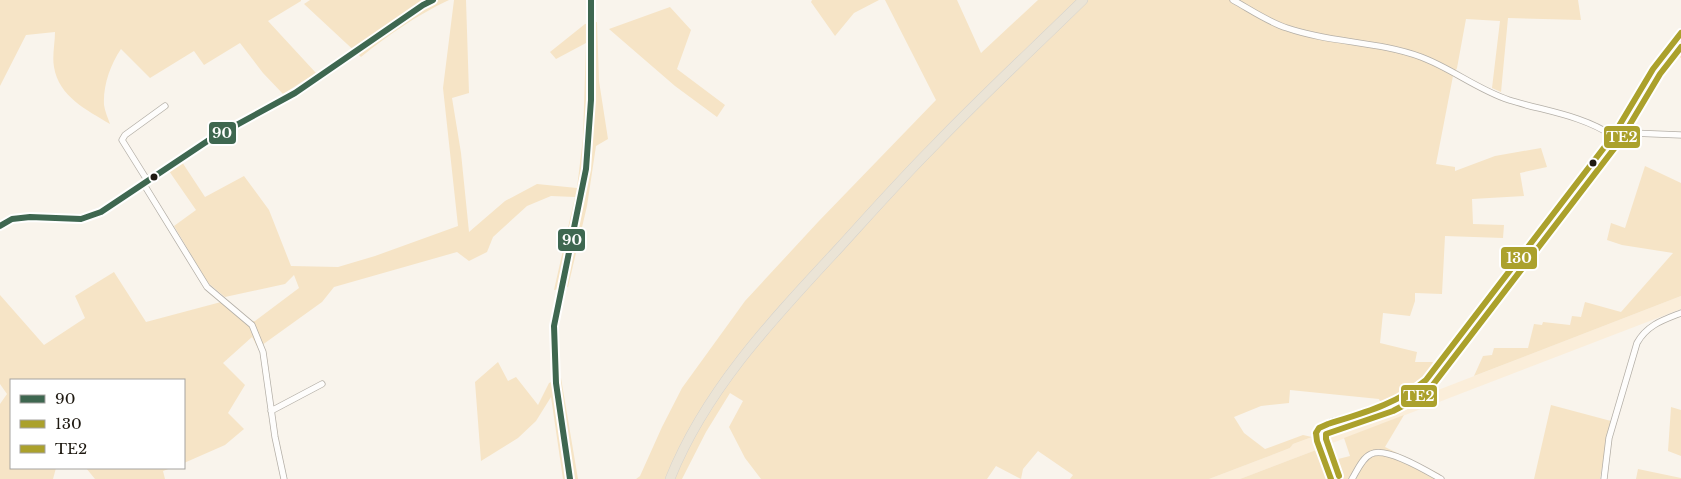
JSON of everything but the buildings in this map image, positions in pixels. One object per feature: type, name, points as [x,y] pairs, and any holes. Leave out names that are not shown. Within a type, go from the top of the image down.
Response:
[{"type":"highway","points":[[670,479],[702,417],[731,372],[772,321],[934,146],[1082,0]]},
{"type":"street","points":[[0,226],[12,219],[30,217],[81,219],[101,212],[209,140],[295,93],[433,0]]},
{"type":"street","points":[[570,479],[555,378],[554,326],[586,169],[590,108],[591,0]]},
{"type":"street","points":[[1233,0],[1269,21],[1287,28],[1421,57],[1507,99],[1570,116],[1613,136]]},
{"type":"street","points":[[1331,479],[1318,444],[1316,432],[1319,428],[1398,400],[1422,385],[1613,136],[1654,69],[1681,33]]},
{"type":"street","points":[[165,106],[125,134],[122,140],[207,288],[252,325],[263,352],[275,437],[284,479]]},
{"type":"street","points":[[1619,127],[1632,133],[1681,135]]},
{"type":"street","points":[[1604,479],[1609,438],[1637,343],[1643,333],[1652,325],[1681,314]]},
{"type":"street","points":[[271,411],[322,384]]},
{"type":"street","points":[[1352,479],[1360,465],[1371,454],[1378,452],[1400,458],[1441,479]]},
{"type":"shaded area","points":[[0,0],[301,0],[268,21],[316,73],[283,94],[263,73],[240,43],[204,65],[194,51],[150,78],[121,49],[106,83],[104,105],[110,124],[75,102],[62,87],[53,63],[55,32],[26,35],[0,86]]},
{"type":"shaded area","points":[[310,0],[449,0],[403,26],[361,57],[304,4]]},
{"type":"shaded area","points":[[454,0],[466,0],[469,93],[452,98],[461,153],[469,232],[505,201],[537,184],[577,188],[583,138],[586,43],[556,59],[550,52],[585,24],[597,22],[599,81],[608,139],[596,146],[587,206],[568,287],[554,290],[575,197],[551,196],[527,206],[493,237],[487,252],[469,261],[457,252],[334,287],[322,302],[258,348],[252,337],[223,363],[245,385],[228,413],[244,429],[225,445],[185,463],[185,379],[10,379],[10,469],[56,469],[53,479],[0,479],[0,404],[7,394],[0,384],[0,295],[44,345],[85,318],[75,296],[114,272],[146,322],[221,302],[244,322],[255,321],[299,288],[294,275],[285,284],[225,297],[208,283],[174,226],[196,210],[169,171],[182,162],[205,197],[244,176],[269,210],[291,266],[338,267],[375,256],[458,226],[443,88]]},
{"type":"shaded area","points":[[812,0],[879,0],[854,13],[835,36],[811,2]]},
{"type":"shaded area","points":[[885,0],[957,0],[981,53],[1038,0],[1578,0],[1581,20],[1508,18],[1501,92],[1492,88],[1500,21],[1466,19],[1436,164],[1455,167],[1455,171],[1495,156],[1541,148],[1547,167],[1520,173],[1524,196],[1472,199],[1473,224],[1504,225],[1503,238],[1445,236],[1442,294],[1415,293],[1415,301],[1410,316],[1383,313],[1380,343],[1417,352],[1415,362],[1432,362],[1440,367],[1416,399],[1384,411],[1379,399],[1290,390],[1289,403],[1261,406],[1234,417],[1244,433],[1265,449],[1303,435],[1312,437],[1293,444],[1290,448],[1209,479],[1070,479],[1073,475],[1038,451],[1023,469],[1021,479],[996,466],[987,479],[761,479],[745,458],[729,427],[743,401],[730,393],[706,432],[682,479],[636,479],[640,476],[682,388],[745,301],[818,222],[936,100]]},
{"type":"shaded area","points":[[670,7],[691,30],[677,69],[725,105],[717,117],[675,86],[609,29]]},
{"type":"shaded area","points":[[1681,39],[1681,58],[1670,52]]},
{"type":"shaded area","points":[[1645,166],[1681,183],[1681,296],[1474,376],[1483,356],[1492,355],[1494,348],[1528,348],[1534,324],[1542,325],[1543,322],[1570,325],[1572,316],[1581,317],[1585,302],[1621,312],[1673,253],[1622,245],[1607,240],[1611,223],[1625,228]]},
{"type":"shaded area","points":[[1681,296],[1681,309],[1322,447],[1319,436]]},
{"type":"shaded area","points":[[498,362],[508,381],[516,377],[538,405],[549,383],[561,378],[578,479],[563,479],[551,397],[536,421],[518,438],[481,461],[475,382]]},
{"type":"shaded area","points":[[1551,405],[1611,421],[1600,479],[1534,479]]},
{"type":"shaded area","points":[[1671,407],[1681,410],[1681,456],[1668,451]]},
{"type":"shaded area","points":[[1404,415],[1385,447],[1440,474],[1439,479],[1240,479],[1316,450],[1324,471],[1339,464],[1338,459],[1350,456],[1344,438]]},
{"type":"shaded area","points":[[1312,437],[1316,450],[1240,479],[1209,479],[1290,448],[1293,444]]},
{"type":"shaded area","points":[[87,469],[168,469],[163,471],[165,479],[95,479]]},
{"type":"shaded area","points":[[1638,469],[1681,478],[1681,479],[1636,479]]},
{"type":"transit line","name":"90","points":[[0,226],[12,219],[30,217],[81,219],[101,212],[209,140],[295,93],[433,0]]},
{"type":"transit line","name":"90","points":[[570,479],[556,383],[554,326],[586,169],[591,100],[591,0]]},
{"type":"transit line","name":"130","points":[[1316,433],[1319,428],[1328,424],[1367,412],[1391,402],[1426,380],[1613,136],[1653,69],[1681,33]]},
{"type":"transit line","name":"TE2","points":[[1339,476],[1326,434],[1393,411],[1414,400],[1432,386],[1620,141],[1660,74],[1681,47]]},
{"type":"transit line","name":"130","points":[[1316,433],[1317,441],[1331,479]]}]
